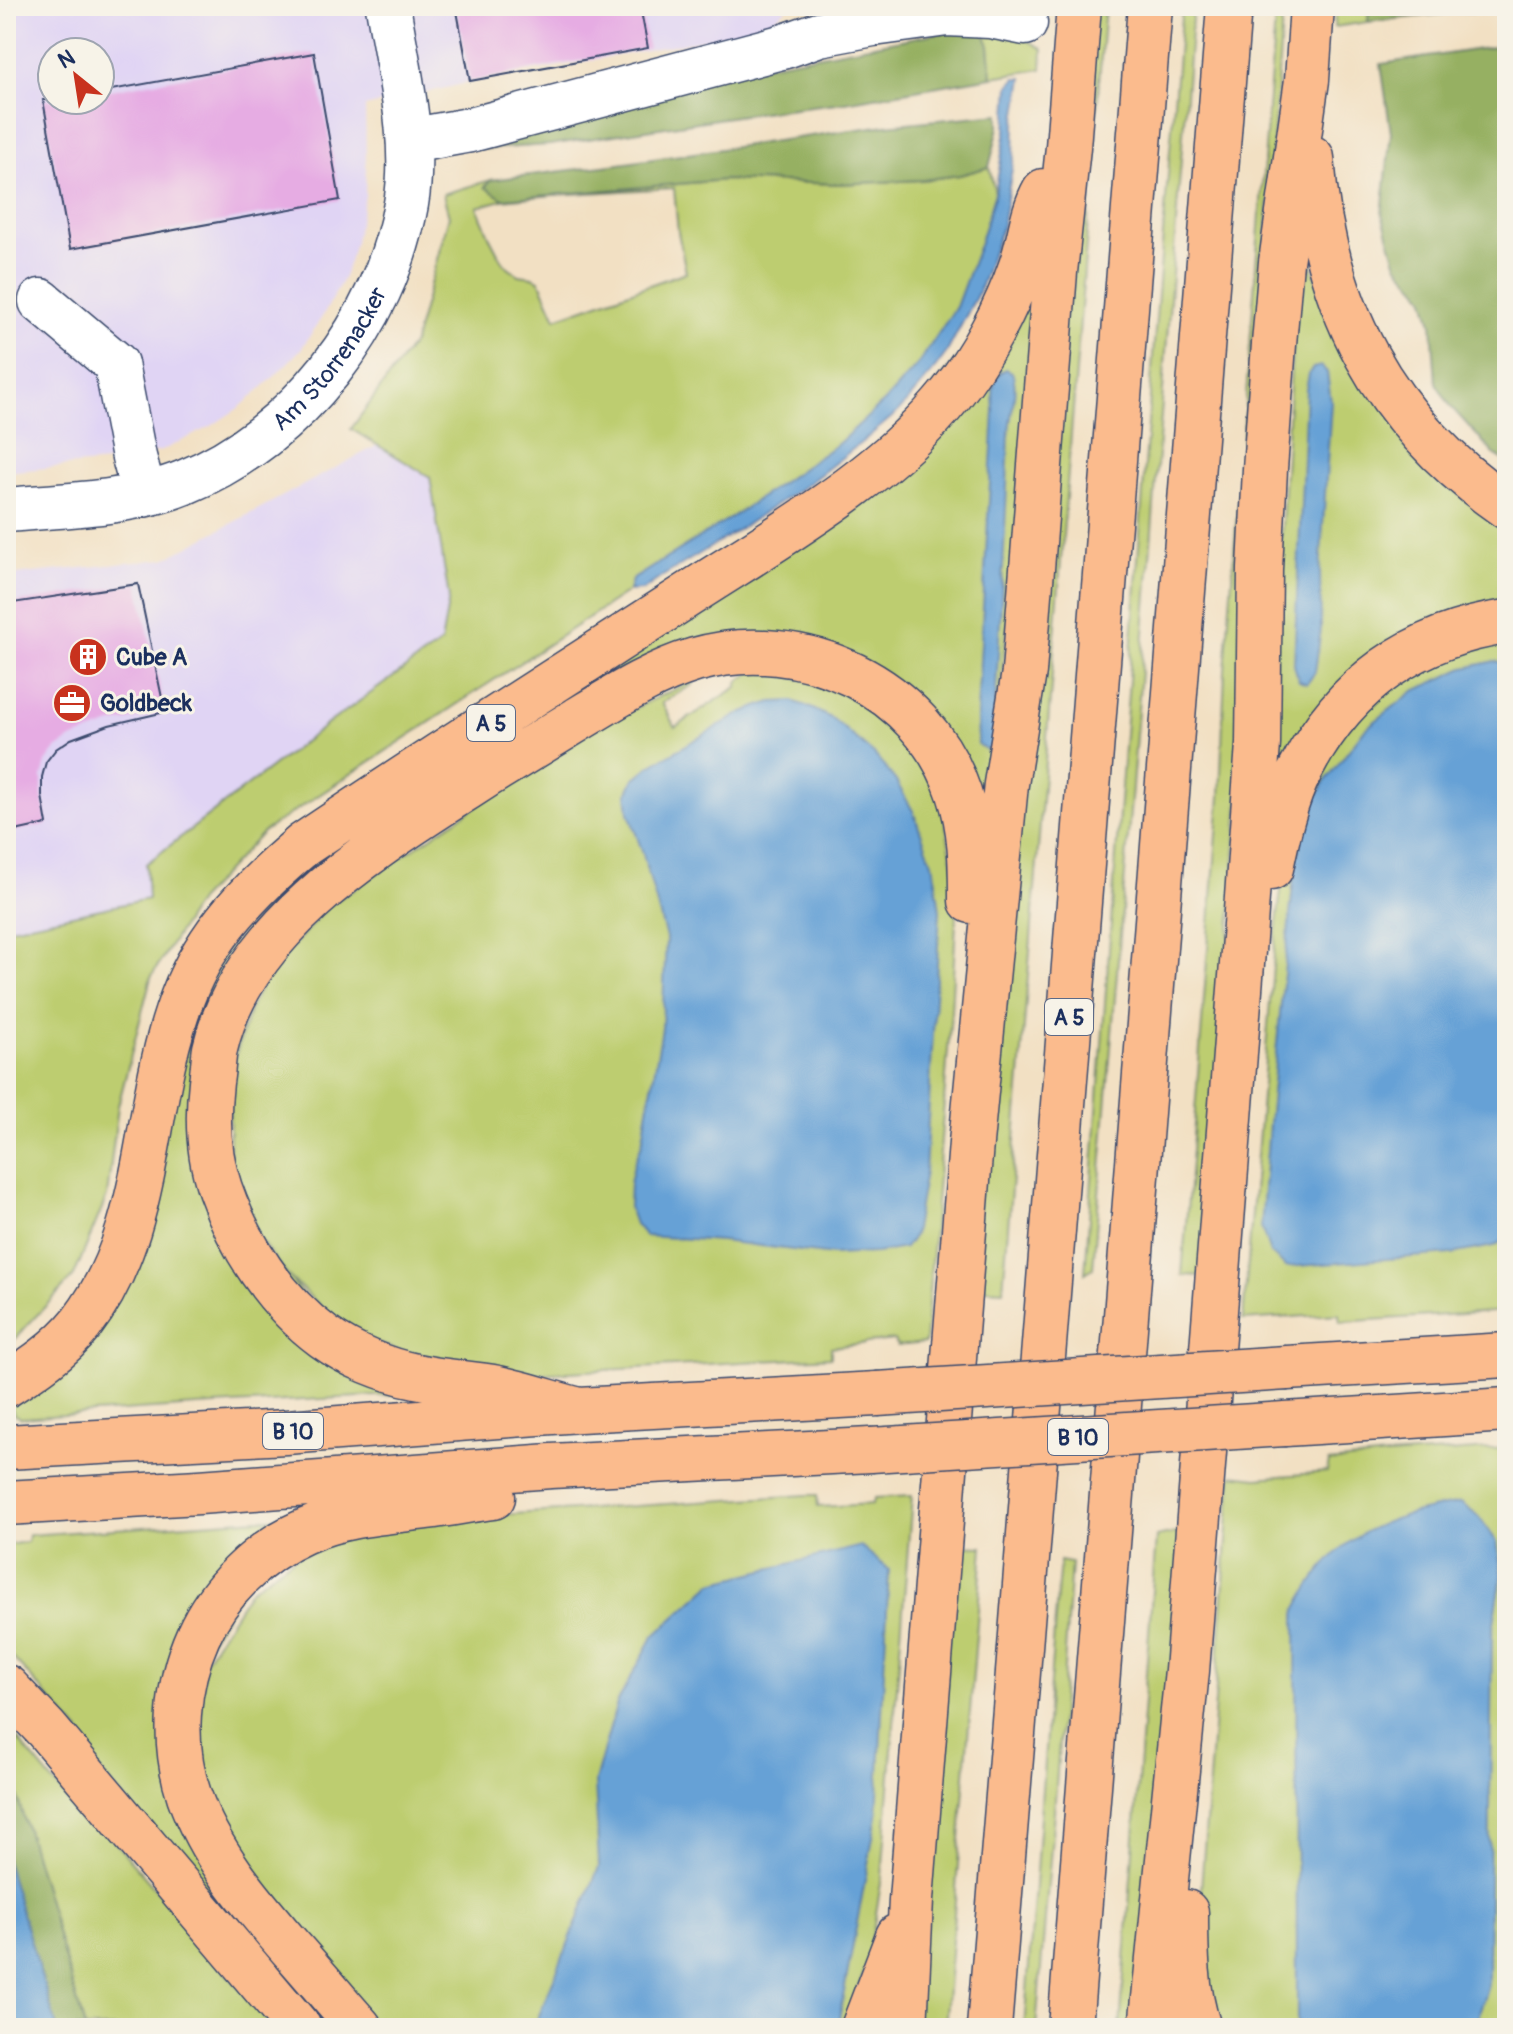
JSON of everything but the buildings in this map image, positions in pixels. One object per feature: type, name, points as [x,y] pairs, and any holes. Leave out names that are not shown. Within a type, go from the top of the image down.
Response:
[{"type":"highway","points":[[905,2028],[911,1900],[971,1143],[1006,784],[1024,672],[1079,6]]},
{"type":"highway","name":"A 5","points":[[989,2028],[1150,6]]},
{"type":"highway","points":[[1070,2028],[1229,6]]},
{"type":"highway","points":[[1151,2028],[1187,1671],[1245,925],[1258,744],[1260,569],[1265,469],[1281,262],[1307,80],[1312,6]]},
{"type":"highway","points":[[1307,80],[1315,202],[1337,288],[1359,341],[1395,403],[1480,488],[1507,507]]},
{"type":"highway","name":"A 5","points":[[6,1385],[54,1352],[80,1326],[112,1273],[137,1203],[162,1065],[183,994],[199,960],[219,929],[245,898],[303,845],[798,524],[887,459],[953,393],[977,357],[1009,298],[1025,254],[1036,206],[1068,147]]},
{"type":"highway","points":[[1245,925],[1269,880],[1281,822],[1300,771],[1333,718],[1372,679],[1420,647],[1470,628],[1507,622]]},
{"type":"highway","name":"A 5","points":[[579,1410],[497,1388],[413,1376],[359,1357],[324,1337],[287,1304],[256,1263],[229,1214],[213,1170],[208,1108],[215,1048],[231,1004],[253,965],[281,930],[315,896],[352,865],[416,821],[638,683],[698,659],[730,653],[784,653],[813,658],[867,682],[914,719],[931,739],[959,792],[966,819],[971,847],[971,1143]]},
{"type":"highway","name":"B 10","points":[[6,1447],[1507,1355]]},
{"type":"highway","name":"B 10","points":[[6,1503],[551,1466],[871,1450],[1507,1410]]},
{"type":"highway","points":[[360,2028],[255,1906],[220,1856],[199,1818],[187,1787],[180,1747],[179,1718],[186,1668],[203,1623],[229,1588],[260,1558],[292,1538],[328,1522],[355,1515],[504,1495],[551,1466]]},
{"type":"highway","points":[[1187,1671],[1187,1966],[1191,2007],[1199,2028]]},
{"type":"highway","points":[[6,1687],[46,1729],[299,2028]]},
{"type":"highway","points":[[863,2028],[911,1900]]},
{"type":"street","name":"Am Storrenacker","points":[[6,510],[144,494],[185,482],[239,454],[287,416],[327,374],[355,334],[377,294],[393,253],[406,204],[409,141],[388,6]]},
{"type":"street","points":[[409,141],[470,130],[785,46],[819,34],[947,14],[990,16],[1025,23]]},
{"type":"street","points":[[41,301],[116,364],[144,494]]},
{"type":"shaded area","points":[[6,6],[790,6],[762,29],[471,82],[365,107],[365,196],[355,242],[344,277],[301,349],[240,407],[210,427],[161,451],[107,462],[6,472]]},
{"type":"shaded area","points":[[378,445],[430,477],[449,598],[441,643],[326,725],[146,864],[148,899],[6,929],[6,576],[165,559]]},
{"type":"green space","points":[[1089,6],[1105,6],[1003,1290],[970,1288]]},
{"type":"green space","points":[[1182,6],[1193,6],[1093,1268],[1085,1273],[1154,343]]},
{"type":"green space","points":[[1276,6],[1283,6],[1260,318],[1244,728],[1206,1276],[1182,1275],[1220,797],[1225,670]]},
{"type":"green space","points":[[1336,6],[1369,6],[1368,22],[1334,27]]},
{"type":"green space","points":[[1369,6],[1507,6],[1507,12],[1463,12],[1368,22]]},
{"type":"green space","points":[[981,25],[1018,35],[1043,49],[1042,69],[992,77],[989,46]]},
{"type":"green space","points":[[981,25],[989,46],[992,77],[550,145],[484,149],[477,146],[715,75]]},
{"type":"green space","points":[[1507,45],[1507,462],[1494,454],[1451,407],[1436,383],[1432,324],[1425,299],[1397,265],[1382,214],[1391,133],[1381,64]]},
{"type":"green space","points":[[999,114],[999,127],[989,167],[960,175],[839,184],[725,180],[503,199],[485,187],[491,180],[886,125]]},
{"type":"green space","points":[[989,167],[995,193],[979,245],[956,307],[919,363],[886,400],[839,443],[735,515],[632,580],[629,591],[263,832],[198,901],[151,977],[118,1106],[107,1196],[74,1276],[6,1348],[6,929],[148,899],[146,864],[326,725],[441,643],[449,598],[430,477],[351,429],[414,342],[449,216],[443,194],[491,180],[486,187],[503,199],[725,180],[839,184],[960,175]],"holes":[[[674,188],[686,272],[556,318],[539,280],[519,275],[503,263],[477,207],[502,200],[553,195]]]},
{"type":"green space","points":[[1299,229],[1332,325],[1507,527],[1507,606],[1484,609],[1282,779],[1275,762],[1275,645]]},
{"type":"green space","points":[[1036,271],[1015,552],[987,812],[953,745],[742,637],[266,919],[203,1196],[414,1394],[21,1418],[14,1414],[10,1403],[60,1364],[175,1082],[216,961],[319,852],[785,552]]},
{"type":"green space","points":[[1507,637],[1507,1311],[1340,1322],[1339,1314],[1243,1320],[1276,931],[1282,883],[1302,805],[1343,732],[1411,671]]},
{"type":"green space","points":[[755,670],[836,686],[899,729],[940,793],[955,876],[956,922],[925,1343],[897,1346],[894,1340],[831,1347],[831,1357],[535,1374],[456,1369],[364,1339],[307,1300],[259,1239],[230,1156],[229,1078],[250,1008],[266,977],[327,907],[591,729],[696,679],[692,685],[662,703],[675,727],[737,687],[739,681]]},
{"type":"green space","points":[[1507,1448],[1507,2028],[1218,2028],[1201,1958],[1201,1889],[1232,1475],[1257,1478],[1327,1472],[1329,1462]]},
{"type":"green space","points":[[817,1495],[818,1507],[873,1504],[874,1498],[912,1496],[882,1877],[868,1962],[842,2028],[377,2028],[252,1880],[197,1764],[204,1662],[250,1590],[311,1546],[435,1519]]},
{"type":"green space","points":[[288,1517],[160,1721],[335,2028],[318,2028],[73,1739],[80,1732],[6,1653],[6,1545],[27,1542],[28,1535]]},
{"type":"green space","points":[[1186,1531],[1137,2028],[1120,2028],[1156,1537]]},
{"type":"green space","points":[[950,1546],[983,1547],[945,2028],[912,2028]]},
{"type":"green space","points":[[1060,1561],[1071,1563],[1056,1787],[1036,2028],[1024,2028],[1050,1678]]},
{"type":"green space","points":[[6,1725],[88,1824],[96,1820],[274,2028],[85,2028],[6,1758]]},
{"type":"green space","points":[[6,1758],[85,2028],[6,2028]]},
{"type":"water","points":[[1016,78],[1023,78],[1002,227],[979,291],[947,352],[930,375],[899,411],[809,483],[643,590],[629,591],[632,580],[735,515],[839,443],[886,400],[919,363],[956,307],[979,245],[995,193],[1006,131],[1009,86]]},
{"type":"water","points":[[1321,366],[1327,372],[1331,402],[1320,572],[1321,629],[1315,672],[1307,684],[1299,681],[1294,665],[1306,389],[1309,374],[1313,368]]},
{"type":"water","points":[[1006,369],[1012,372],[1014,394],[1009,433],[993,744],[987,751],[978,744],[977,714],[994,387],[997,376]]},
{"type":"water","points":[[1495,661],[1507,664],[1507,1238],[1494,1246],[1451,1254],[1286,1267],[1270,1253],[1261,1227],[1294,875],[1306,817],[1324,783],[1365,729],[1414,691],[1464,668]]},
{"type":"water","points":[[793,701],[833,719],[875,755],[896,781],[913,811],[934,868],[940,911],[925,1172],[914,1235],[905,1248],[833,1255],[721,1241],[645,1236],[635,1224],[629,1207],[630,1183],[642,1144],[662,1028],[666,938],[629,813],[627,794],[634,779],[650,766],[743,712],[771,702]]},
{"type":"water","points":[[1461,1503],[1480,1518],[1497,1542],[1502,1575],[1492,1635],[1488,1984],[1475,2028],[1297,2028],[1296,1610],[1327,1563],[1363,1533],[1407,1515]]},
{"type":"water","points":[[861,1546],[889,1570],[877,1816],[839,2019],[830,2028],[534,2028],[599,1867],[595,1781],[617,1703],[653,1637],[712,1583]]},
{"type":"water","points":[[6,1861],[57,2028],[18,2028],[6,1987]]},
{"type":"place","name":"Cube A","points":[[88,657]]},
{"type":"place","name":"Goldbeck","points":[[72,703]]}]
